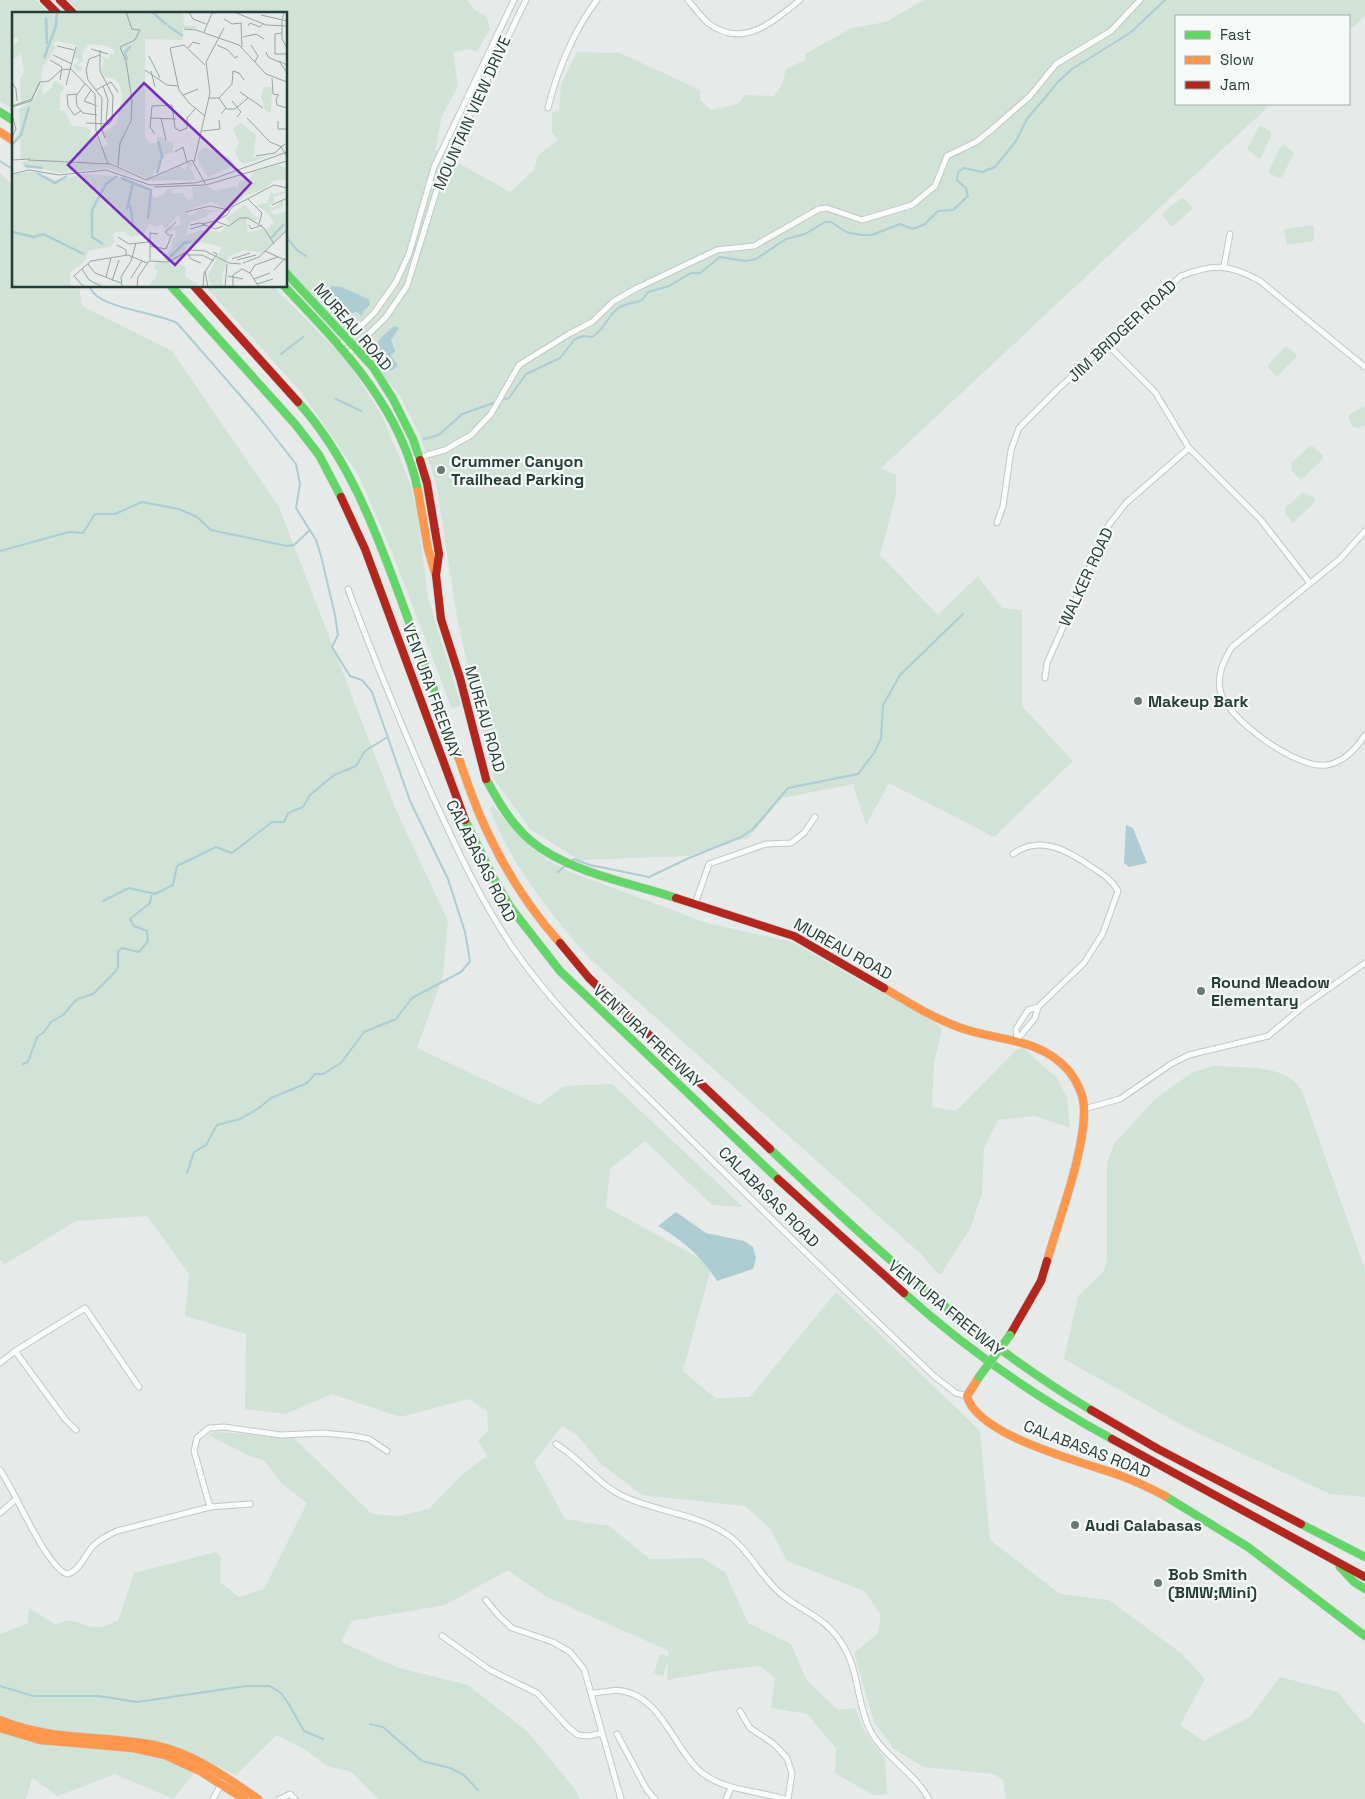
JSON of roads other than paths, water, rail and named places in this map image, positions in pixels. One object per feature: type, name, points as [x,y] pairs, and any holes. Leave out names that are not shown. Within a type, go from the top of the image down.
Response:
[{"type":"main road","points":[[44,0],[56,12]]},
{"type":"main road","points":[[60,0],[72,12]]},
{"type":"main road","points":[[0,112],[12,120]]},
{"type":"main road","points":[[0,132],[12,140]]},
{"type":"main road","name":"MUREAU ROAD","points":[[288,275],[356,347],[393,399],[420,458],[432,506],[439,554],[436,575],[440,619],[460,678],[480,762],[493,793],[515,824],[531,840],[567,863],[619,882],[794,936],[950,1025],[1017,1040],[1048,1052],[1066,1067],[1080,1089],[1084,1109],[1078,1152],[1037,1290],[1010,1335],[967,1396]]},
{"type":"main road","name":"VENTURA FREEWAY","points":[[173,288],[289,416],[318,456],[336,486],[365,549],[460,806],[478,848],[511,908],[560,971],[885,1278],[974,1351],[1038,1395],[1113,1441],[1365,1578]]},
{"type":"main road","name":"VENTURA FREEWAY","points":[[196,288],[290,391],[336,453],[365,507],[381,546],[486,830],[516,886],[537,917],[589,978],[875,1248],[922,1290],[982,1337],[1037,1376],[1121,1428],[1365,1557]]},
{"type":"main road","name":"MUREAU ROAD","points":[[286,288],[348,354],[384,403],[410,460],[420,497],[428,554],[436,575]]},
{"type":"main road","name":"CALABASAS ROAD","points":[[967,1396],[974,1412],[1002,1431],[1046,1450],[1146,1486],[1182,1504],[1365,1636]]},
{"type":"main road","points":[[1334,1561],[1354,1582],[1365,1589]]},
{"type":"main road","points":[[0,1720],[25,1731],[47,1735],[155,1745],[183,1754],[207,1765],[244,1799]]},
{"type":"main road","points":[[0,1728],[21,1736],[54,1744],[131,1747],[154,1751],[178,1759],[258,1799]]},
{"type":"street","name":"MOUNTAIN VIEW DRIVE","points":[[340,346],[374,313],[390,292],[401,273],[409,254],[434,167],[514,0]]},
{"type":"street","name":"MOUNTAIN VIEW DRIVE","points":[[348,354],[386,317],[407,286],[442,173],[526,0]]},
{"type":"street","points":[[548,108],[553,87],[583,20],[597,0]]},
{"type":"street","points":[[691,1],[709,23],[729,33],[747,34],[765,28],[800,0]]},
{"type":"street","points":[[410,460],[458,444],[471,435],[501,400],[519,366],[569,334],[592,322],[614,301],[717,250],[754,246],[819,209],[827,208],[862,220],[912,205],[935,186],[947,156],[976,142],[990,131],[1030,96],[1051,68],[1111,31],[1140,0]]},
{"type":"street","points":[[1224,266],[1230,234]]},
{"type":"street","name":"JIM BRIDGER ROAD","points":[[997,523],[1002,506],[1010,450],[1019,428],[1058,389],[1182,276],[1200,268],[1224,266],[1244,272],[1260,281],[1365,367]]},
{"type":"street","points":[[1108,345],[1162,400],[1177,431],[1189,448],[1260,519],[1310,583]]},
{"type":"street","name":"WALKER ROAD","points":[[1045,678],[1047,663],[1108,526],[1126,503],[1189,448]]},
{"type":"street","points":[[1365,531],[1340,559],[1232,647],[1220,673],[1220,690],[1226,704],[1236,717],[1298,760],[1312,765],[1326,765],[1339,761],[1350,753],[1365,735]]},
{"type":"street","name":"CALABASAS ROAD","points":[[348,589],[376,665],[451,836],[488,909],[515,951],[545,989],[588,1036],[797,1245],[934,1376],[956,1393],[967,1396]]},
{"type":"street","points":[[694,904],[709,864],[766,844],[790,843],[804,833],[815,817]]},
{"type":"street","points":[[1013,854],[1021,848],[1056,846],[1074,854],[1113,882],[1118,891],[1103,933],[1084,963],[1038,1007],[1028,1010],[1016,1029],[1017,1040]]},
{"type":"street","points":[[1084,1109],[1120,1099],[1171,1064],[1189,1055],[1268,1036],[1305,1005],[1365,963]]},
{"type":"street","points":[[1017,1040],[1035,1018],[1038,1007]]},
{"type":"street","points":[[0,1363],[15,1350],[85,1308],[139,1387]]},
{"type":"street","points":[[15,1350],[65,1419],[76,1430]]},
{"type":"street","points":[[210,1507],[194,1451],[197,1438],[210,1428],[224,1427],[281,1435],[323,1433],[354,1436],[369,1439],[388,1451]]},
{"type":"street","points":[[556,1444],[572,1454],[604,1485],[625,1497],[706,1524],[729,1536],[771,1585],[782,1595],[816,1615],[844,1647],[870,1730],[886,1751],[920,1784],[928,1799]]},
{"type":"street","points":[[0,1470],[58,1568],[67,1574],[76,1570],[92,1547],[103,1538],[117,1531],[210,1507],[250,1504]]},
{"type":"street","points":[[0,1513],[16,1499]]},
{"type":"street","points":[[486,1600],[498,1616],[512,1628],[554,1642],[570,1652],[584,1669],[621,1799]]},
{"type":"street","points":[[442,1636],[482,1666],[517,1685],[537,1693],[568,1727],[578,1735],[589,1736],[602,1733]]},
{"type":"street","points":[[592,1694],[622,1691],[646,1701],[660,1717],[687,1757],[702,1773],[731,1788],[784,1799]]},
{"type":"street","points":[[740,1711],[750,1728],[774,1744],[787,1758],[792,1773],[788,1799]]},
{"type":"street","points":[[617,1734],[647,1790],[655,1799]]},
{"type":"street","points":[[214,1797],[223,1780]]},
{"type":"street","points":[[726,1799],[731,1788]]},
{"type":"street","points":[[280,1799],[290,1794],[295,1799]]},
{"type":"water","points":[[331,286],[341,287],[369,299],[370,305],[363,311],[362,316],[356,312],[347,315],[340,313],[337,302],[328,291]]},
{"type":"water","points":[[395,326],[399,328],[391,340],[395,351],[391,356],[398,366],[391,371],[374,350],[381,338]]},
{"type":"water","points":[[1126,825],[1133,828],[1147,863],[1129,867],[1124,863]]},
{"type":"water","points":[[676,1212],[706,1233],[744,1241],[753,1247],[756,1258],[753,1269],[717,1281],[691,1250],[658,1226]]},
{"type":"waterway","points":[[501,400],[509,398],[526,374],[560,358],[575,339],[583,336],[592,337],[596,334],[619,308],[642,300],[648,292],[669,286],[691,273],[700,273],[720,257],[745,261],[756,259],[786,239],[805,234],[825,222],[831,222],[846,232],[872,235],[900,224],[913,229],[925,224],[938,211],[953,210],[968,196],[966,188],[957,180],[958,172],[964,168],[982,172],[995,167],[1016,141],[1027,119],[1058,82],[1072,69],[1130,33],[1165,0]]},
{"type":"waterway","points":[[0,161],[12,169]]},
{"type":"waterway","points":[[288,239],[298,251],[306,256]]},
{"type":"waterway","points":[[91,288],[102,300],[177,323],[259,417],[296,464],[300,484],[296,508],[316,540],[335,615],[338,635],[332,647],[350,676],[362,680],[372,692],[410,801],[448,879],[465,932],[470,961],[461,972],[412,998],[396,1019],[364,1032],[341,1063],[323,1074],[315,1074],[307,1083],[271,1098],[259,1108],[240,1119],[217,1125],[206,1145],[194,1152],[187,1173]]},
{"type":"waterway","points":[[281,354],[303,337]]},
{"type":"waterway","points":[[336,399],[361,411]]},
{"type":"waterway","points":[[424,439],[439,435],[462,414],[496,402]]},
{"type":"waterway","points":[[0,551],[69,532],[83,533],[95,514],[115,514],[142,502],[179,509],[197,517],[211,530],[287,546],[294,545],[310,530]]},
{"type":"waterway","points":[[572,861],[574,859],[590,865],[649,877],[741,837],[753,829],[788,788],[858,774],[874,753],[881,739],[883,705],[900,675],[963,614]]},
{"type":"waterway","points":[[103,901],[129,888],[155,894],[173,885],[177,866],[216,847],[232,853],[272,822],[284,822],[288,813],[303,807],[310,795],[334,775],[356,766],[365,751],[386,738]]},
{"type":"waterway","points":[[558,872],[566,865]]},
{"type":"waterway","points":[[23,1064],[28,1062],[37,1037],[43,1033],[51,1022],[63,1015],[77,999],[93,994],[115,972],[118,967],[118,951],[122,948],[139,952],[148,941],[147,931],[134,926],[130,919],[150,903],[152,893]]},
{"type":"waterway","points":[[0,1686],[33,1696],[99,1696],[137,1702],[246,1686],[270,1686],[281,1693],[304,1731],[323,1739]]},
{"type":"waterway","points":[[370,1724],[383,1727],[422,1761],[450,1768],[464,1775],[478,1790]]},
{"type":"place","name":"Crummer Canyon Trailhead Parking","points":[[441,470]]},
{"type":"place","name":"Makeup Bark","points":[[1138,701]]},
{"type":"place","name":"Round Meadow Elementary","points":[[1201,991]]},
{"type":"place","name":"Audi Calabasas","points":[[1075,1525]]},
{"type":"place","name":"Bob Smith (BMW;Mini)","points":[[1158,1583]]}]
